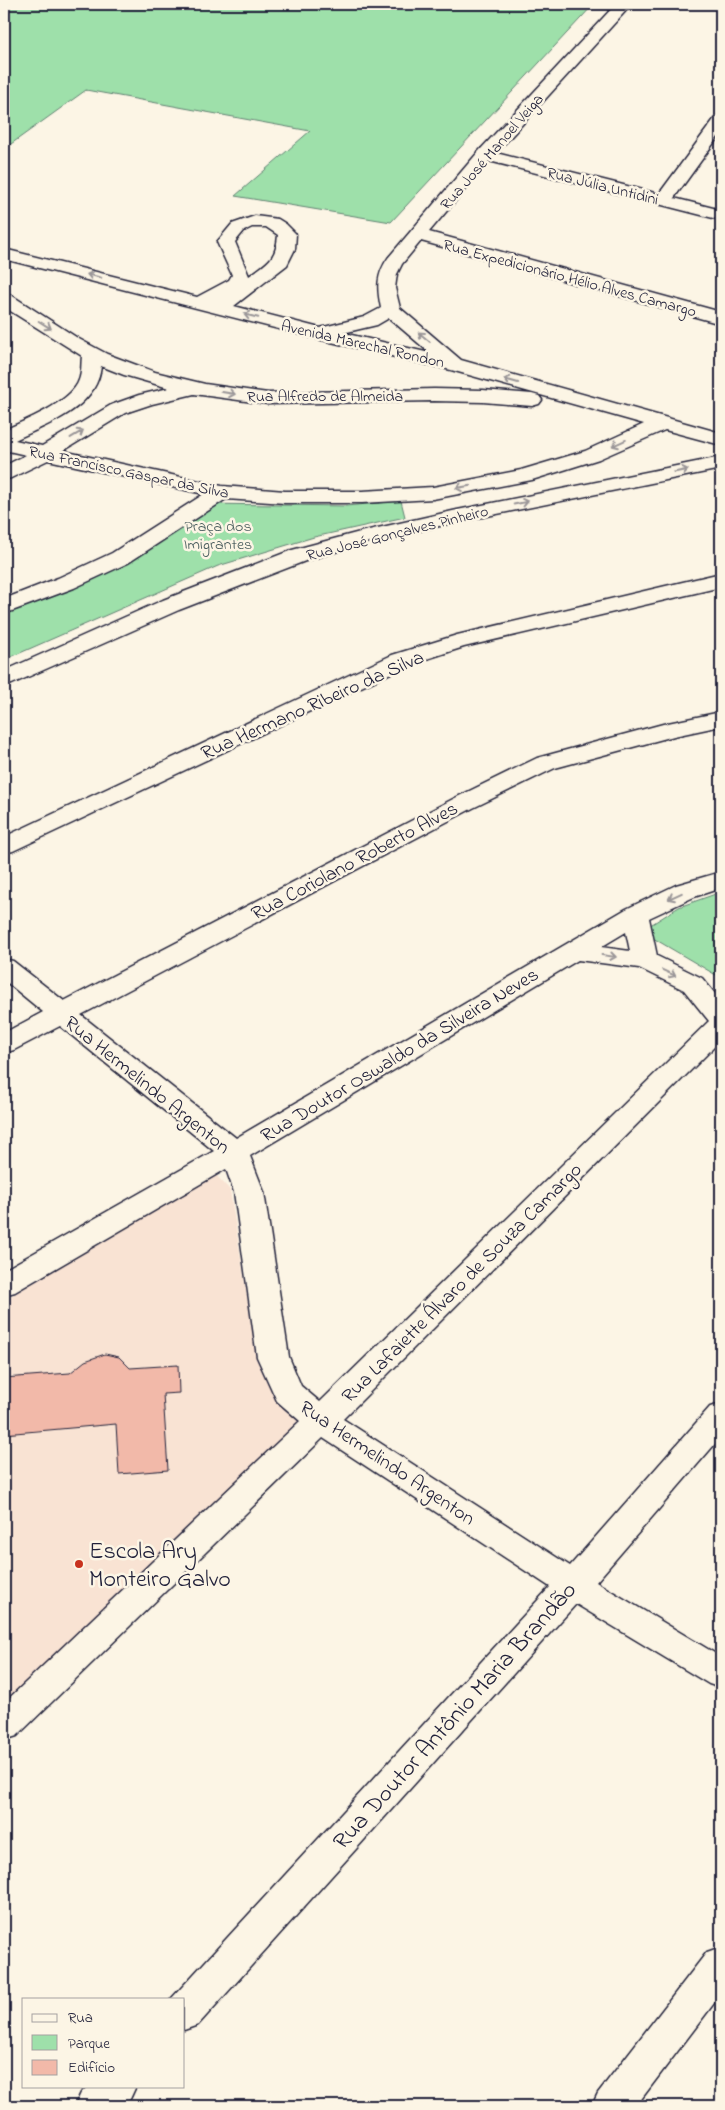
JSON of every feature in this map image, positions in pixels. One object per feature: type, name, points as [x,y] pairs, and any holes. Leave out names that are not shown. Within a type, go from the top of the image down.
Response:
[{"type":"street","name":"Rua José Manoel Veiga","points":[[391,310],[386,288],[388,274],[394,262],[484,155],[624,4]]},
{"type":"street","points":[[664,200],[721,122]]},
{"type":"street","name":"Rua Júlia Untidini","points":[[484,155],[716,212]]},
{"type":"street","points":[[200,303],[237,283],[241,275],[238,264],[228,249],[226,242],[228,236],[237,228],[256,221],[266,220],[281,227],[287,234],[286,249],[281,261],[220,308]]},
{"type":"street","name":"Rua Expedicionário Hélio Alves Camargo","points":[[418,235],[721,318]]},
{"type":"street","name":"Avenida Marechal Rondon","points":[[4,254],[34,260],[318,333],[456,365],[721,438]]},
{"type":"street","points":[[4,268],[34,260]]},
{"type":"street","name":"Rua Alfredo de Almeida","points":[[4,299],[92,354],[115,365],[148,376],[197,387],[260,398],[438,395],[506,397],[608,408]]},
{"type":"street","points":[[318,333],[370,321],[391,310],[456,365],[456,378],[438,395]]},
{"type":"street","points":[[4,438],[65,406],[83,392],[88,381],[92,354]]},
{"type":"street","points":[[4,474],[44,454],[118,409],[146,399],[197,387]]},
{"type":"street","name":"Rua Francisco Gaspar da Silva","points":[[4,444],[222,492],[314,497],[362,497],[433,493],[525,476],[592,455],[663,423]]},
{"type":"street","name":"Rua José Gonçalves Pinheiro","points":[[4,679],[171,605],[300,555],[360,538],[456,516],[721,462]]},
{"type":"street","points":[[4,607],[66,583],[120,558],[222,492]]},
{"type":"street","points":[[433,493],[456,516]]},
{"type":"street","name":"Rua Hermano Ribeiro da Silva","points":[[4,846],[400,660],[458,642],[718,583]]},
{"type":"street","name":"Rua Coriolano Roberto Alves","points":[[4,1044],[455,808],[546,763],[670,729],[721,719]]},
{"type":"street","name":"Rua Doutor Oswaldo da Silveira Neves","points":[[4,1284],[234,1152],[635,915],[685,891],[721,880]]},
{"type":"street","points":[[635,915],[645,962]]},
{"type":"street","points":[[574,951],[645,962],[693,984],[721,984]]},
{"type":"street","name":"Rua Hermelindo Argenton","points":[[4,967],[234,1152],[249,1192],[273,1357],[288,1393],[321,1421],[573,1585],[721,1674]]},
{"type":"street","points":[[693,984],[721,1018]]},
{"type":"street","name":"Rua Lafaiette Álvaro de Souza Camargo","points":[[4,1725],[321,1421],[721,1024]]},
{"type":"street","name":"Rua Doutor Antônio Maria Brandão","points":[[185,2011],[573,1585],[721,1416]]},
{"type":"street","points":[[612,2106],[719,1972]]},
{"type":"street","points":[[95,2106],[114,2088]]},
{"type":"shaded area","name":"Escola Ary Monteiro Galvo","points":[[216,1175],[230,1190],[256,1352],[274,1397],[304,1422],[4,1706],[4,1300]]},
{"type":"green space","points":[[4,4],[594,4],[391,222],[235,196],[310,131],[86,90],[4,149]]},
{"type":"green space","name":"Praça dos Imigrantes","points":[[401,501],[405,517],[314,537],[218,566],[4,660],[4,612],[45,598],[207,504],[346,506]]},
{"type":"green space","points":[[721,892],[721,978],[641,931],[679,907]]},
{"type":"building","points":[[105,1354],[119,1357],[130,1368],[178,1365],[179,1393],[163,1394],[168,1470],[119,1474],[116,1424],[4,1434],[4,1378],[70,1373],[85,1361]]},
{"type":"place","name":"Escola Ary Monteiro Galvo","points":[[79,1564]]}]
